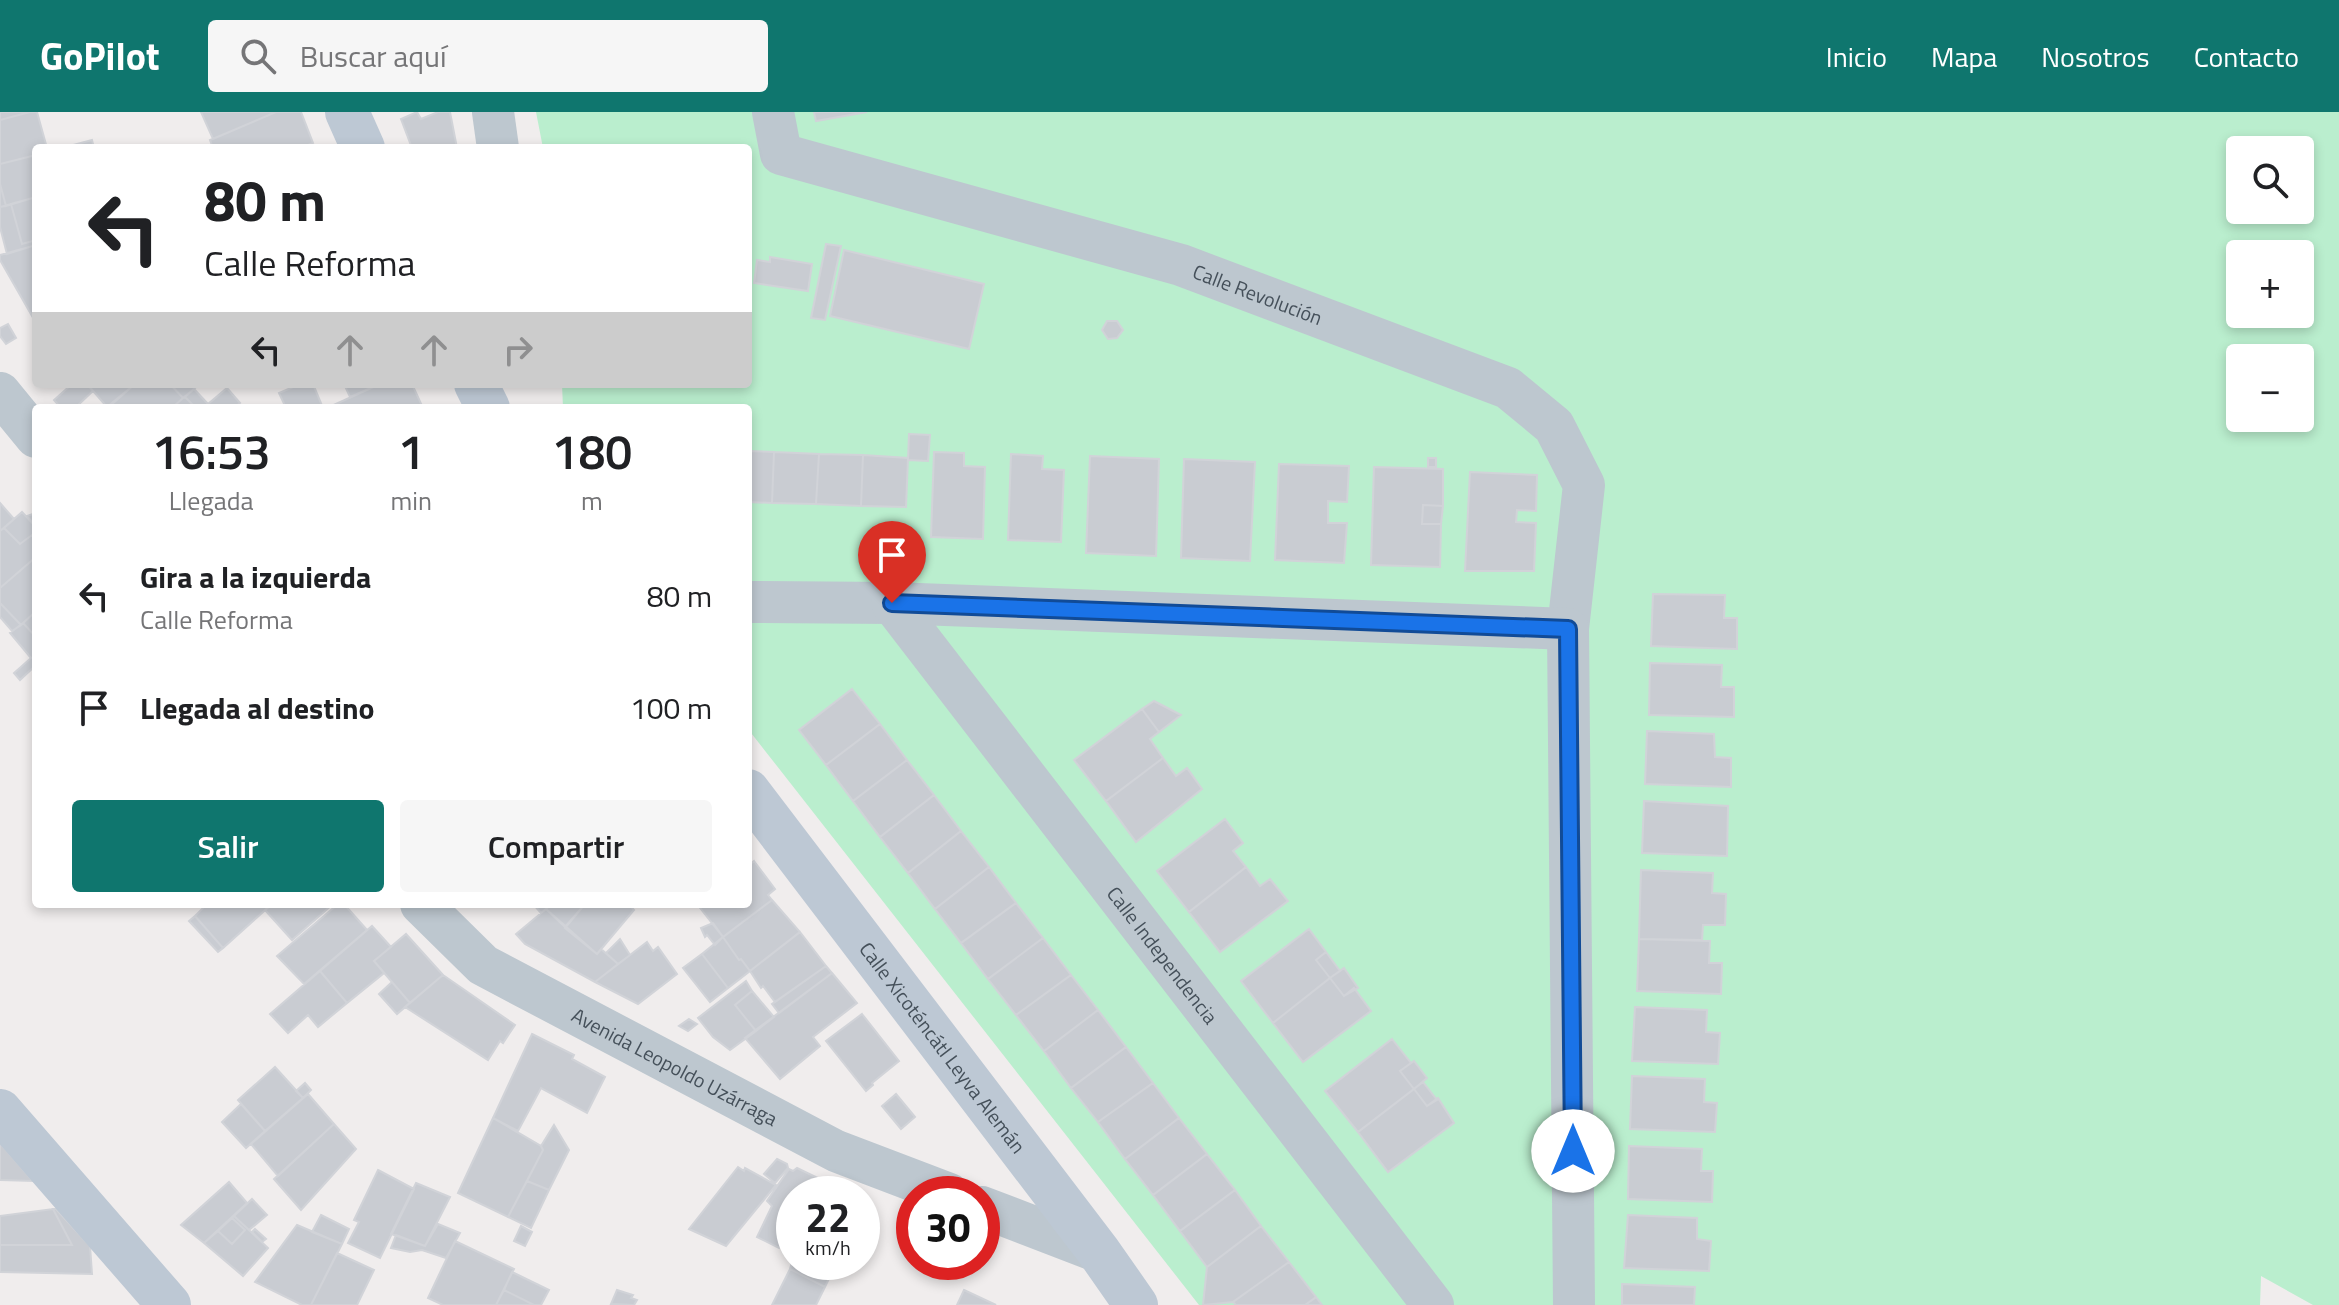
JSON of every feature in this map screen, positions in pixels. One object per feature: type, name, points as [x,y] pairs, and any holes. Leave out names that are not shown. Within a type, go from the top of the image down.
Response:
[{"type":"street","points":[[347,112],[361,144]]},
{"type":"street","points":[[493,112],[497,144]]},
{"type":"street","name":"Calle Revolución","points":[[773,112],[781,154],[1181,265],[1508,388],[1554,426],[1584,485],[1568,629]]},
{"type":"street","points":[[0,393],[32,432]]},
{"type":"street","points":[[752,602],[892,603],[1568,629],[1574,1305]]},
{"type":"street","name":"Calle Independencia","points":[[892,603],[1433,1305]]},
{"type":"street","name":"Calle Xicoténcátl Leyva Alemán","points":[[752,796],[1136,1305]]},
{"type":"street","name":"Avenida Leopoldo Uzárraga","points":[[425,908],[483,965],[836,1151],[902,1176]]},
{"type":"street","points":[[0,1111],[169,1305]]},
{"type":"street","points":[[1000,1214],[1099,1252]]},
{"type":"green space","points":[[536,112],[2339,112],[2339,1305],[2313,1305],[2261,1276],[2260,1305],[1199,1305],[752,734],[752,404],[563,404],[562,388],[752,388],[752,144],[542,144]]},
{"type":"building","points":[[0,112],[30,112],[0,120]]},
{"type":"building","points":[[37,112],[46,144],[32,144],[32,156],[0,164],[0,120]]},
{"type":"building","points":[[201,112],[276,112],[213,139]]},
{"type":"building","points":[[276,112],[301,112],[313,143],[212,144],[210,140]]},
{"type":"building","points":[[417,112],[421,119],[438,112],[450,112],[456,144],[410,144],[401,119]]},
{"type":"building","points":[[814,112],[867,112],[816,121]]},
{"type":"building","points":[[32,156],[32,198],[6,206],[0,184],[0,164]]},
{"type":"building","points":[[0,184],[6,206],[0,207]]},
{"type":"building","points":[[32,198],[32,241],[22,244],[11,204]]},
{"type":"building","points":[[11,204],[22,244],[32,241],[32,246],[7,254],[0,227],[0,207]]},
{"type":"building","points":[[826,244],[841,246],[825,320],[811,318]]},
{"type":"building","points":[[32,246],[32,316],[0,260],[0,255]]},
{"type":"building","points":[[844,250],[984,284],[969,349],[830,316]]},
{"type":"building","points":[[770,257],[812,264],[808,291],[754,283],[757,260],[770,262]]},
{"type":"building","points":[[1107,321],[1117,321],[1123,330],[1117,338],[1108,339],[1102,330]]},
{"type":"building","points":[[8,324],[16,338],[6,344],[0,336],[0,328]]},
{"type":"building","points":[[68,388],[90,388],[93,391],[79,404],[58,404],[54,400]]},
{"type":"building","points":[[90,388],[130,388],[111,404],[104,404]]},
{"type":"building","points":[[130,388],[174,388],[183,398],[176,404],[112,404]]},
{"type":"building","points":[[174,388],[195,388],[183,398]]},
{"type":"building","points":[[227,388],[240,403],[239,404],[208,404]]},
{"type":"building","points":[[291,388],[315,388],[321,404],[284,404],[279,393]]},
{"type":"building","points":[[346,388],[371,388],[350,397]]},
{"type":"building","points":[[371,388],[414,388],[421,404],[336,404]]},
{"type":"building","points":[[194,389],[208,404],[192,404],[185,397]]},
{"type":"building","points":[[185,397],[192,404],[176,404]]},
{"type":"building","points":[[909,434],[930,435],[928,461],[908,460]]},
{"type":"building","points":[[752,451],[774,452],[772,503],[752,502]]},
{"type":"building","points":[[774,452],[819,454],[816,504],[772,503]]},
{"type":"building","points":[[934,452],[964,453],[964,466],[985,467],[983,539],[931,537]]},
{"type":"building","points":[[819,454],[863,455],[861,506],[816,504]]},
{"type":"building","points":[[1011,454],[1043,456],[1042,469],[1064,470],[1061,542],[1008,540]]},
{"type":"building","points":[[863,455],[908,458],[906,507],[861,506]]},
{"type":"building","points":[[1090,456],[1159,459],[1156,556],[1086,553]]},
{"type":"building","points":[[1428,458],[1436,458],[1436,467],[1428,467]]},
{"type":"building","points":[[1184,459],[1255,462],[1250,561],[1181,558]]},
{"type":"building","points":[[1279,464],[1349,466],[1347,502],[1328,501],[1328,523],[1347,523],[1344,563],[1275,560]]},
{"type":"building","points":[[1374,467],[1443,469],[1443,506],[1423,505],[1422,524],[1441,524],[1440,567],[1371,565]]},
{"type":"building","points":[[1470,472],[1537,475],[1536,511],[1517,510],[1516,522],[1536,523],[1534,571],[1465,571]]},
{"type":"building","points":[[0,503],[14,519],[0,531]]},
{"type":"building","points":[[1423,505],[1443,506],[1441,524],[1422,524]]},
{"type":"building","points":[[22,512],[32,523],[32,535],[20,544],[4,528]]},
{"type":"building","points":[[4,528],[20,544],[32,535],[32,560],[0,588],[0,531]]},
{"type":"building","points":[[32,560],[32,615],[21,625],[0,603],[0,588]]},
{"type":"building","points":[[1653,594],[1725,595],[1724,618],[1737,618],[1737,649],[1651,646]]},
{"type":"building","points":[[0,603],[21,625],[12,631],[0,617]]},
{"type":"building","points":[[32,615],[32,633],[23,623]]},
{"type":"building","points":[[23,623],[32,633],[32,669],[20,680],[14,673],[31,658],[10,633]]},
{"type":"building","points":[[1650,663],[1722,665],[1721,687],[1734,687],[1734,717],[1649,715]]},
{"type":"building","points":[[852,689],[880,724],[826,765],[799,730]]},
{"type":"building","points":[[1154,701],[1181,715],[1159,732],[1142,709]]},
{"type":"building","points":[[1142,709],[1159,732],[1150,739],[1163,758],[1106,801],[1074,760]]},
{"type":"building","points":[[880,724],[907,760],[853,801],[826,765]]},
{"type":"building","points":[[1647,731],[1714,734],[1715,757],[1731,758],[1731,787],[1645,784]]},
{"type":"building","points":[[1163,758],[1176,776],[1187,768],[1202,789],[1136,842],[1106,801]]},
{"type":"building","points":[[907,760],[934,795],[880,837],[853,801]]},
{"type":"building","points":[[934,795],[961,831],[908,873],[880,837]]},
{"type":"building","points":[[1644,801],[1728,806],[1727,856],[1642,853]]},
{"type":"building","points":[[1225,819],[1243,843],[1233,851],[1246,867],[1189,912],[1157,871]]},
{"type":"building","points":[[961,831],[989,867],[935,909],[908,873]]},
{"type":"building","points":[[754,861],[775,889],[768,895],[772,900],[723,937],[700,908],[752,908]]},
{"type":"building","points":[[989,867],[1016,903],[961,943],[935,909]]},
{"type":"building","points":[[1246,867],[1260,886],[1270,879],[1288,901],[1220,952],[1189,912]]},
{"type":"building","points":[[1641,870],[1713,873],[1712,893],[1726,894],[1725,925],[1703,925],[1702,940],[1639,939]]},
{"type":"building","points":[[772,900],[800,932],[750,971],[723,937]]},
{"type":"building","points":[[1016,903],[1043,938],[988,979],[961,943]]},
{"type":"building","points":[[203,908],[268,908],[223,948],[195,916]]},
{"type":"building","points":[[267,908],[328,908],[292,940],[265,910]]},
{"type":"building","points":[[333,908],[348,908],[367,930],[304,984],[277,956]]},
{"type":"building","points":[[547,908],[582,908],[565,927]]},
{"type":"building","points":[[582,908],[634,910],[597,954],[565,928]]},
{"type":"building","points":[[546,909],[597,954],[601,949],[618,964],[595,982],[525,944],[516,934]]},
{"type":"building","points":[[195,916],[223,948],[218,952],[189,921]]},
{"type":"building","points":[[713,923],[723,937],[715,945],[707,935],[705,937],[701,928]]},
{"type":"building","points":[[372,926],[391,947],[374,961],[384,973],[347,1003],[320,971]]},
{"type":"building","points":[[1309,929],[1326,952],[1316,960],[1330,978],[1273,1023],[1241,981]]},
{"type":"building","points":[[800,932],[826,966],[775,1002],[750,971]]},
{"type":"building","points":[[406,934],[443,975],[410,1003],[374,961]]},
{"type":"building","points":[[723,937],[750,971],[728,988],[702,954]]},
{"type":"building","points":[[1043,938],[1071,975],[1016,1015],[988,979]]},
{"type":"building","points":[[620,939],[630,955],[618,964],[606,953]]},
{"type":"building","points":[[1639,939],[1710,941],[1709,963],[1722,963],[1721,994],[1637,991]]},
{"type":"building","points":[[647,942],[653,951],[658,947],[677,974],[638,1004],[595,982]]},
{"type":"building","points":[[1326,952],[1340,971],[1330,978],[1316,960]]},
{"type":"building","points":[[702,954],[728,988],[710,1002],[683,968]]},
{"type":"building","points":[[826,966],[832,973],[779,1013],[772,1004]]},
{"type":"building","points":[[1344,968],[1358,988],[1344,996],[1330,978]]},
{"type":"building","points":[[320,971],[347,1003],[318,1027],[308,1015],[288,1033],[270,1014]]},
{"type":"building","points":[[832,973],[857,1003],[813,1037],[820,1046],[780,1079],[745,1038]]},
{"type":"building","points":[[443,975],[515,1025],[488,1060],[405,1007]]},
{"type":"building","points":[[1071,975],[1098,1010],[1044,1051],[1016,1015]]},
{"type":"building","points":[[1330,978],[1344,996],[1354,988],[1371,1011],[1303,1062],[1273,1023]]},
{"type":"building","points":[[746,981],[752,991],[735,1005],[756,1031],[730,1050],[713,1037],[698,1018]]},
{"type":"building","points":[[392,982],[410,1003],[397,1014],[379,994]]},
{"type":"building","points":[[752,991],[774,1017],[756,1031],[735,1005]]},
{"type":"building","points":[[1635,1007],[1707,1010],[1706,1032],[1720,1033],[1718,1064],[1632,1061]]},
{"type":"building","points":[[1098,1010],[1126,1047],[1071,1088],[1044,1051]]},
{"type":"building","points":[[862,1014],[899,1061],[866,1091],[826,1041]]},
{"type":"building","points":[[689,1019],[697,1024],[688,1031],[679,1026]]},
{"type":"building","points":[[532,1034],[574,1055],[572,1059],[605,1077],[587,1113],[541,1088],[518,1131],[493,1118]]},
{"type":"building","points":[[1392,1039],[1411,1063],[1400,1071],[1414,1089],[1358,1132],[1325,1091]]},
{"type":"building","points":[[1126,1047],[1153,1083],[1098,1122],[1071,1088]]},
{"type":"building","points":[[1414,1061],[1427,1078],[1414,1089],[1400,1071]]},
{"type":"building","points":[[275,1067],[303,1098],[265,1131],[238,1100]]},
{"type":"building","points":[[1632,1076],[1705,1079],[1704,1102],[1717,1103],[1715,1132],[1630,1129]]},
{"type":"building","points":[[1423,1082],[1437,1100],[1427,1106],[1414,1089]]},
{"type":"building","points":[[305,1083],[311,1090],[303,1098],[296,1091]]},
{"type":"building","points":[[1153,1083],[1179,1118],[1125,1159],[1098,1122]]},
{"type":"building","points":[[1414,1089],[1427,1106],[1438,1098],[1454,1123],[1388,1172],[1358,1132]]},
{"type":"building","points":[[308,1094],[334,1124],[278,1176],[251,1144]]},
{"type":"building","points":[[896,1094],[915,1117],[901,1129],[882,1106]]},
{"type":"building","points":[[241,1104],[265,1131],[246,1148],[222,1122]]},
{"type":"building","points":[[493,1118],[543,1150],[508,1217],[458,1193]]},
{"type":"building","points":[[1179,1118],[1207,1154],[1153,1195],[1125,1159]]},
{"type":"building","points":[[334,1124],[356,1149],[301,1210],[274,1179]]},
{"type":"building","points":[[554,1125],[569,1150],[549,1190],[527,1181],[543,1150],[541,1146]]},
{"type":"building","points":[[0,1143],[33,1181],[0,1180]]},
{"type":"building","points":[[1629,1146],[1702,1149],[1701,1171],[1713,1171],[1712,1202],[1628,1199]]},
{"type":"building","points":[[1207,1154],[1235,1190],[1180,1231],[1153,1195]]},
{"type":"building","points":[[777,1159],[787,1164],[788,1168],[781,1176],[776,1176],[775,1183],[764,1174]]},
{"type":"building","points":[[738,1167],[776,1185],[726,1246],[689,1229]]},
{"type":"building","points":[[797,1168],[814,1176],[784,1176],[789,1169],[793,1171]]},
{"type":"building","points":[[378,1170],[414,1189],[380,1258],[348,1243],[359,1222],[354,1220]]},
{"type":"building","points":[[527,1181],[549,1190],[531,1228],[508,1217]]},
{"type":"building","points":[[229,1182],[247,1203],[204,1243],[181,1225]]},
{"type":"building","points":[[416,1183],[450,1197],[425,1246],[391,1234]]},
{"type":"building","points":[[776,1188],[776,1246],[757,1237],[772,1206],[767,1201]]},
{"type":"building","points":[[1235,1190],[1261,1226],[1207,1267],[1180,1231]]},
{"type":"building","points":[[252,1199],[267,1215],[249,1230],[234,1216]]},
{"type":"building","points":[[53,1209],[90,1246],[92,1274],[0,1272],[0,1245],[72,1245]]},
{"type":"building","points":[[53,1209],[72,1245],[0,1245],[0,1216]]},
{"type":"building","points":[[321,1215],[349,1229],[342,1244],[312,1232]]},
{"type":"building","points":[[1628,1215],[1697,1218],[1697,1239],[1711,1241],[1709,1271],[1624,1268]]},
{"type":"building","points":[[234,1216],[268,1248],[243,1276],[204,1243],[218,1231],[232,1244],[245,1230],[232,1218]]},
{"type":"building","points":[[232,1218],[245,1230],[232,1244],[218,1231]]},
{"type":"building","points":[[438,1224],[460,1233],[446,1258],[422,1250],[410,1252],[391,1248],[396,1235],[425,1246]]},
{"type":"building","points":[[297,1225],[342,1244],[311,1305],[302,1305],[255,1282]]},
{"type":"building","points":[[521,1226],[532,1232],[525,1246],[514,1241]]},
{"type":"building","points":[[1261,1226],[1289,1262],[1233,1302],[1203,1305],[1207,1267]]},
{"type":"building","points":[[255,1229],[266,1239],[262,1242],[252,1232]]},
{"type":"building","points":[[455,1241],[514,1269],[496,1305],[443,1305],[428,1298]]},
{"type":"building","points":[[337,1253],[374,1270],[357,1305],[311,1305]]},
{"type":"building","points":[[1289,1262],[1316,1297],[1305,1305],[1236,1305],[1233,1302]]},
{"type":"building","points":[[512,1272],[549,1290],[541,1305],[534,1305],[504,1290]]},
{"type":"building","points":[[784,1280],[811,1280],[825,1287],[816,1305],[772,1305]]},
{"type":"building","points":[[811,1280],[828,1280],[825,1287]]},
{"type":"building","points":[[1622,1284],[1695,1287],[1694,1305],[1622,1305]]},
{"type":"building","points":[[504,1290],[534,1305],[496,1305]]},
{"type":"building","points":[[617,1290],[633,1295],[631,1298],[637,1300],[634,1305],[611,1304]]},
{"type":"building","points":[[964,1290],[996,1305],[957,1305]]},
{"type":"building","points":[[1315,1298],[1322,1305],[1305,1305]]},
{"type":"route","points":[[892,603],[1568,629],[1573,1151]]}]
